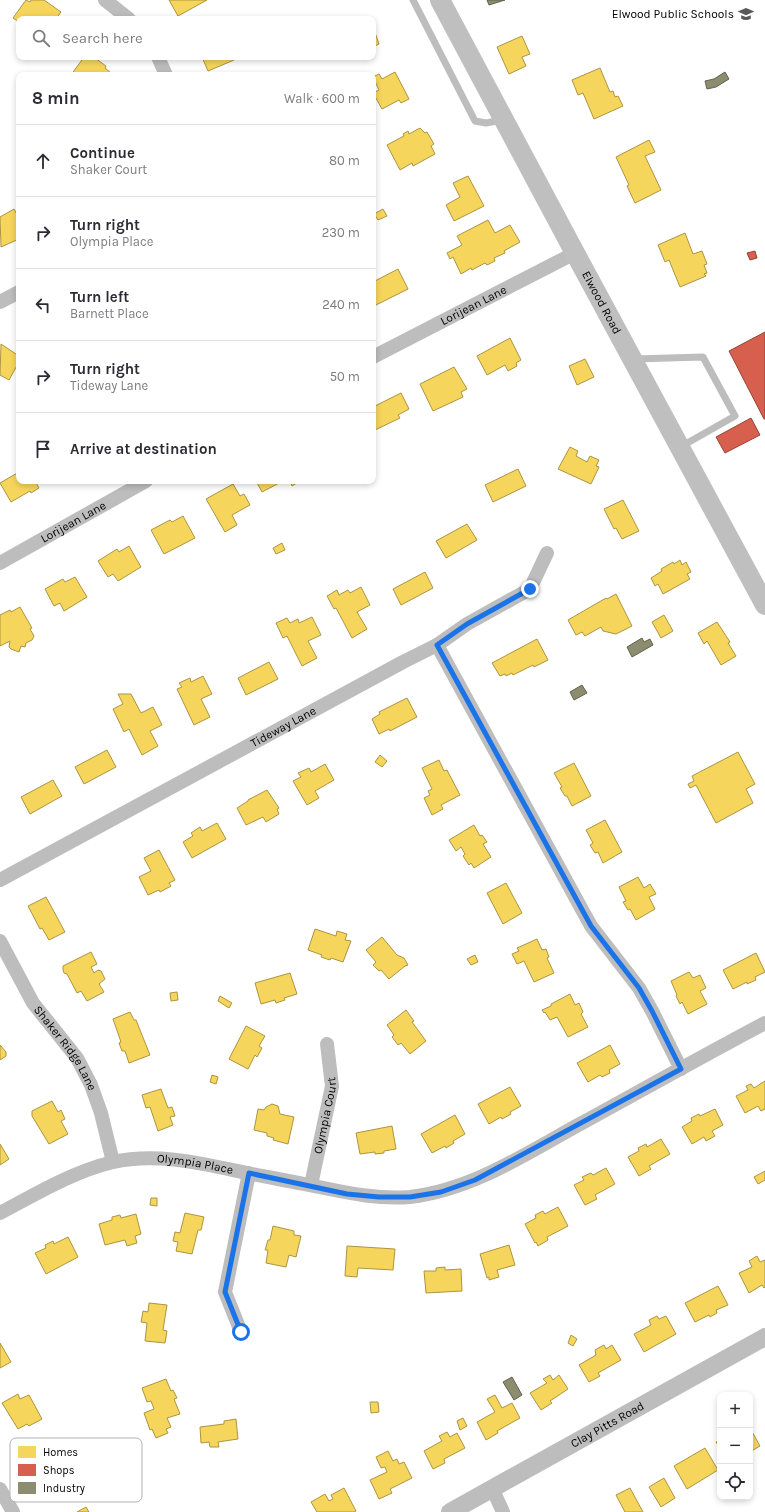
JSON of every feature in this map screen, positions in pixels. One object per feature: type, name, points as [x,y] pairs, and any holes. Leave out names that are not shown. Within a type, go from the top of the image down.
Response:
[{"type":"main road","name":"Elwood Road","points":[[440,0],[765,605]]},
{"type":"street","points":[[105,0],[124,16]]},
{"type":"street","points":[[159,60],[165,72]]},
{"type":"street","name":"Lorijean Lane","points":[[376,355],[575,253]]},
{"type":"street","points":[[0,302],[16,294]]},
{"type":"street","name":"Lorijean Lane","points":[[0,563],[141,484]]},
{"type":"street","name":"Tideway Lane","points":[[0,880],[437,645],[467,624],[530,589],[547,553]]},
{"type":"street","points":[[437,645],[591,926],[639,988],[681,1069]]},
{"type":"street","name":"Shaker Ridge Lane","points":[[0,941],[33,1003],[77,1058],[91,1085],[101,1113],[113,1162]]},
{"type":"street","name":"Olympia Place","points":[[0,1213],[73,1175],[113,1162],[145,1159],[173,1159],[201,1163],[311,1185],[347,1194],[379,1197],[410,1197],[441,1192],[475,1180],[765,1023]]},
{"type":"street","name":"Olympia Court","points":[[311,1185],[332,1086],[327,1044]]},
{"type":"street","points":[[241,1332],[225,1292],[249,1173]]},
{"type":"street","name":"Clay Pitts Road","points":[[450,1512],[765,1337]]},
{"type":"street","points":[[492,1488],[503,1512]]},
{"type":"street","points":[[0,1489],[13,1512]]},
{"type":"lane","points":[[413,0],[475,121],[486,123],[504,120]]},
{"type":"lane","points":[[632,359],[703,357],[732,410],[735,416],[680,447]]},
{"type":"building: Homes","points":[[26,0],[30,2],[31,0],[44,0],[61,12],[58,16],[16,16],[16,20],[13,18]]},
{"type":"building: Homes","points":[[169,0],[207,0],[178,16]]},
{"type":"building: Homes","points":[[376,36],[379,44],[376,46]]},
{"type":"building: Homes","points":[[522,36],[530,54],[522,57],[526,66],[509,74],[497,47]]},
{"type":"building: Homes","points":[[82,60],[98,60],[106,66],[105,68],[110,72],[73,72]]},
{"type":"building: Homes","points":[[203,60],[234,60],[208,71]]},
{"type":"building: Homes","points":[[600,68],[610,92],[613,91],[615,97],[618,96],[623,106],[594,119],[583,93],[578,95],[572,80]]},
{"type":"building: Homes","points":[[395,72],[409,99],[401,103],[399,100],[382,109],[376,98],[376,92],[379,90],[376,84],[376,76],[379,74],[382,79]]},
{"type":"building: Homes","points":[[420,128],[425,133],[427,132],[434,144],[431,146],[435,154],[413,166],[412,163],[400,170],[387,145],[404,136],[403,134],[408,131],[409,134]]},
{"type":"building: Homes","points":[[649,140],[655,152],[645,156],[661,190],[635,203],[627,186],[629,185],[616,157]]},
{"type":"building: Homes","points":[[468,176],[484,206],[454,221],[446,205],[460,197],[453,183]]},
{"type":"building: Homes","points":[[14,209],[16,213],[16,240],[1,247],[0,217]]},
{"type":"building: Homes","points":[[383,209],[387,216],[378,220],[376,213]]},
{"type":"building: Homes","points":[[488,220],[495,233],[510,225],[520,242],[504,251],[505,253],[494,258],[495,261],[487,265],[485,263],[472,270],[471,268],[461,274],[453,257],[450,259],[447,253],[462,245],[457,236]]},
{"type":"building: Homes","points":[[685,233],[693,254],[702,251],[707,264],[704,265],[707,273],[704,274],[706,276],[680,287],[669,260],[665,262],[658,245]]},
{"type":"building: Homes","points":[[398,269],[408,289],[376,305],[376,280]]},
{"type":"building: Homes","points":[[510,338],[521,360],[516,363],[517,366],[508,371],[505,365],[487,375],[477,356]]},
{"type":"building: Homes","points":[[1,344],[16,354],[16,367],[9,380],[0,375]]},
{"type":"building: Homes","points":[[585,359],[594,377],[577,385],[569,366]]},
{"type":"building: Homes","points":[[454,367],[467,389],[461,392],[463,397],[433,411],[420,384]]},
{"type":"building: Homes","points":[[401,393],[409,409],[398,415],[400,418],[376,430],[376,406]]},
{"type":"building: Homes","points":[[570,447],[578,451],[576,456],[587,462],[590,456],[599,460],[596,466],[599,467],[591,484],[558,469]]},
{"type":"building: Homes","points":[[518,469],[526,486],[493,502],[485,485]]},
{"type":"building: Homes","points":[[16,474],[16,484],[37,484],[39,488],[31,493],[30,491],[11,502],[0,483]]},
{"type":"building: Homes","points":[[233,484],[240,496],[244,494],[250,505],[232,515],[237,525],[225,532],[206,499]]},
{"type":"building: Homes","points":[[258,484],[277,484],[262,492]]},
{"type":"building: Homes","points":[[623,500],[639,531],[622,539],[616,528],[614,529],[604,509]]},
{"type":"building: Homes","points":[[183,516],[195,538],[164,554],[151,530],[170,520],[172,522]]},
{"type":"building: Homes","points":[[467,524],[477,540],[446,558],[436,541]]},
{"type":"building: Homes","points":[[282,543],[285,550],[276,554],[273,548]]},
{"type":"building: Homes","points":[[129,546],[141,567],[118,581],[113,574],[108,577],[98,561],[117,549],[119,552]]},
{"type":"building: Homes","points":[[680,560],[682,565],[686,562],[691,572],[687,574],[690,579],[663,594],[658,584],[655,586],[651,578],[662,571],[661,569]]},
{"type":"building: Homes","points":[[425,572],[433,588],[401,605],[393,589]]},
{"type":"building: Homes","points":[[75,577],[87,597],[64,611],[60,603],[54,606],[45,589],[63,579],[65,582]]},
{"type":"building: Homes","points":[[361,587],[370,605],[357,612],[367,629],[352,638],[336,608],[334,609],[327,596],[337,590],[339,595],[348,590],[350,593]]},
{"type":"building: Homes","points":[[616,594],[632,626],[616,634],[603,631],[601,627],[585,636],[582,632],[576,635],[568,620],[606,598],[607,599]]},
{"type":"building: Homes","points":[[20,607],[32,628],[30,629],[34,636],[32,640],[26,643],[25,647],[21,646],[19,652],[9,647],[10,641],[0,646],[0,615],[10,610],[11,612]]},
{"type":"building: Homes","points":[[664,615],[673,631],[661,638],[652,622]]},
{"type":"building: Homes","points":[[312,617],[321,635],[308,641],[317,658],[302,666],[287,636],[283,638],[276,623],[287,618],[290,623],[298,619],[299,623]]},
{"type":"building: Homes","points":[[717,622],[730,642],[728,643],[736,656],[721,665],[707,641],[704,644],[698,633]]},
{"type":"building: Homes","points":[[537,639],[548,660],[534,667],[533,665],[513,675],[512,673],[506,676],[505,674],[500,676],[492,663]]},
{"type":"building: Homes","points":[[269,662],[278,679],[246,695],[238,678]]},
{"type":"building: Homes","points":[[203,676],[212,694],[201,699],[210,717],[194,725],[177,689],[182,687],[179,683],[190,678],[191,682]]},
{"type":"building: Homes","points":[[118,694],[131,694],[141,713],[153,707],[162,725],[150,731],[158,746],[142,755],[129,729],[124,732],[113,709],[123,704]]},
{"type":"building: Homes","points":[[407,698],[417,717],[390,731],[389,729],[379,734],[372,719],[380,714],[379,712]]},
{"type":"building: Homes","points":[[107,750],[116,767],[84,784],[75,767]]},
{"type":"building: Homes","points":[[738,752],[755,784],[746,789],[753,803],[716,823],[696,785],[690,788],[688,784],[694,781],[692,776]]},
{"type":"building: Homes","points":[[380,755],[387,761],[382,767],[375,762]]},
{"type":"building: Homes","points":[[439,760],[444,771],[447,770],[460,795],[441,805],[443,809],[432,815],[424,798],[430,795],[428,791],[432,789],[422,768]]},
{"type":"building: Homes","points":[[574,763],[591,796],[572,806],[567,796],[565,796],[560,788],[562,787],[554,773]]},
{"type":"building: Homes","points":[[325,764],[334,780],[315,791],[319,798],[307,805],[293,781],[301,777],[298,773],[309,768],[311,772]]},
{"type":"building: Homes","points":[[53,780],[62,796],[30,814],[21,797]]},
{"type":"building: Homes","points":[[267,790],[279,808],[277,809],[279,814],[266,822],[263,817],[246,825],[237,808],[248,800]]},
{"type":"building: Homes","points":[[605,820],[622,852],[603,863],[598,852],[595,853],[590,845],[593,843],[586,830]]},
{"type":"building: Homes","points":[[217,823],[226,839],[192,858],[183,842],[193,836],[191,833],[200,827],[202,831]]},
{"type":"building: Homes","points":[[474,825],[480,836],[482,835],[487,842],[483,844],[491,857],[474,868],[471,863],[469,865],[463,856],[465,854],[461,847],[456,851],[449,840]]},
{"type":"building: Homes","points":[[159,850],[175,880],[169,883],[171,886],[160,892],[159,890],[148,895],[139,877],[151,871],[144,858]]},
{"type":"building: Homes","points":[[638,877],[644,888],[650,884],[656,894],[649,897],[655,909],[636,920],[630,909],[628,910],[623,902],[626,901],[619,887]]},
{"type":"building: Homes","points":[[506,883],[522,913],[503,924],[487,893]]},
{"type":"building: Homes","points":[[46,897],[65,932],[49,940],[42,928],[40,929],[28,906]]},
{"type":"building: Homes","points":[[315,929],[336,936],[337,931],[347,934],[345,940],[351,941],[343,962],[331,958],[330,960],[321,957],[322,955],[308,950]]},
{"type":"building: Homes","points":[[382,937],[397,955],[404,958],[408,965],[389,979],[381,970],[379,971],[373,965],[376,962],[366,950]]},
{"type":"building: Homes","points":[[537,939],[542,950],[546,949],[549,957],[547,958],[554,973],[534,982],[524,961],[517,964],[512,954],[519,951],[517,948]]},
{"type":"building: Homes","points":[[91,952],[97,964],[91,967],[94,973],[98,970],[101,971],[105,979],[99,984],[104,992],[87,1001],[81,991],[77,993],[67,974],[64,973],[63,966]]},
{"type":"building: Homes","points":[[756,953],[765,972],[755,977],[756,980],[747,984],[747,982],[733,989],[723,970]]},
{"type":"building: Homes","points":[[475,955],[478,962],[471,965],[467,959]]},
{"type":"building: Homes","points":[[689,972],[693,978],[700,975],[706,988],[700,991],[707,1004],[688,1014],[682,1002],[680,1004],[671,981]]},
{"type":"building: Homes","points":[[290,973],[297,994],[284,998],[285,1000],[276,1003],[275,1000],[261,1004],[255,983]]},
{"type":"building: Homes","points":[[177,992],[178,1000],[171,1001],[170,993]]},
{"type":"building: Homes","points":[[570,994],[575,1005],[579,1003],[583,1012],[581,1014],[588,1027],[568,1037],[557,1017],[550,1020],[542,1010]]},
{"type":"building: Homes","points":[[220,996],[232,1003],[229,1008],[218,1001]]},
{"type":"building: Homes","points":[[406,1010],[414,1021],[412,1022],[426,1041],[410,1054],[401,1043],[398,1045],[392,1037],[394,1035],[387,1025]]},
{"type":"building: Homes","points":[[130,1012],[134,1020],[136,1020],[150,1055],[129,1063],[125,1051],[122,1051],[119,1043],[121,1042],[113,1019]]},
{"type":"building: Homes","points":[[246,1026],[265,1036],[259,1046],[262,1048],[257,1057],[255,1055],[248,1069],[229,1059]]},
{"type":"building: Homes","points":[[0,1045],[6,1052],[6,1056],[0,1060]]},
{"type":"building: Homes","points":[[610,1045],[620,1064],[609,1070],[610,1073],[602,1077],[600,1075],[588,1082],[577,1063]]},
{"type":"building: Homes","points":[[212,1075],[218,1077],[216,1084],[210,1082]]},
{"type":"building: Homes","points":[[765,1081],[765,1109],[761,1111],[758,1106],[745,1113],[736,1096],[748,1090],[746,1086],[751,1084],[754,1088]]},
{"type":"building: Homes","points":[[510,1087],[521,1106],[510,1112],[511,1114],[502,1119],[501,1117],[489,1124],[478,1104]]},
{"type":"building: Homes","points":[[161,1089],[168,1108],[172,1107],[175,1116],[170,1117],[173,1125],[158,1131],[150,1107],[146,1108],[142,1095]]},
{"type":"building: Homes","points":[[52,1101],[58,1112],[61,1110],[65,1119],[61,1121],[68,1134],[49,1144],[32,1116],[32,1111]]},
{"type":"building: Homes","points":[[272,1104],[278,1106],[280,1114],[294,1117],[288,1144],[273,1140],[274,1138],[267,1136],[267,1133],[254,1130],[258,1109],[264,1110]]},
{"type":"building: Homes","points":[[715,1109],[723,1125],[712,1131],[715,1136],[706,1141],[704,1137],[692,1144],[682,1127],[692,1121],[691,1118],[699,1114],[700,1116]]},
{"type":"building: Homes","points":[[455,1115],[465,1134],[453,1141],[454,1143],[446,1148],[445,1146],[432,1153],[421,1134]]},
{"type":"building: Homes","points":[[392,1126],[396,1149],[384,1151],[384,1153],[375,1154],[375,1152],[360,1154],[356,1133]]},
{"type":"building: Homes","points":[[661,1139],[670,1154],[649,1166],[651,1169],[639,1176],[628,1157],[639,1151],[638,1148],[646,1144],[647,1147]]},
{"type":"building: Homes","points":[[0,1144],[9,1159],[0,1165]]},
{"type":"building: Homes","points":[[606,1168],[615,1184],[595,1195],[597,1199],[585,1205],[574,1185],[584,1180],[582,1177],[591,1173],[593,1175]]},
{"type":"building: Homes","points":[[765,1171],[765,1180],[758,1184],[754,1177]]},
{"type":"building: Homes","points":[[151,1198],[157,1198],[157,1206],[150,1205]]},
{"type":"building: Homes","points":[[558,1207],[568,1226],[547,1237],[548,1240],[538,1246],[525,1224],[536,1218],[535,1215],[543,1211],[545,1214]]},
{"type":"building: Homes","points":[[185,1213],[204,1217],[201,1230],[198,1230],[192,1254],[176,1251],[178,1242],[173,1241],[175,1232],[180,1233]]},
{"type":"building: Homes","points":[[136,1214],[141,1234],[135,1236],[137,1243],[127,1246],[125,1240],[105,1245],[99,1224],[112,1220],[112,1217],[120,1215],[121,1218]]},
{"type":"building: Homes","points":[[273,1226],[294,1231],[294,1235],[301,1236],[296,1257],[289,1255],[286,1267],[266,1263],[268,1250],[265,1250],[268,1240],[270,1240]]},
{"type":"building: Homes","points":[[68,1237],[78,1257],[46,1274],[35,1253],[46,1248],[45,1245],[53,1241],[54,1244]]},
{"type":"building: Homes","points":[[509,1245],[515,1265],[497,1270],[499,1277],[489,1280],[489,1277],[487,1278],[480,1254]]},
{"type":"building: Homes","points":[[347,1246],[395,1249],[393,1270],[358,1268],[357,1277],[345,1276]]},
{"type":"building: Homes","points":[[757,1256],[760,1262],[765,1260],[765,1287],[764,1288],[762,1285],[749,1293],[739,1273],[752,1267],[749,1261]]},
{"type":"building: Homes","points":[[445,1267],[445,1270],[461,1269],[462,1291],[426,1293],[424,1271],[436,1271],[436,1268]]},
{"type":"building: Homes","points":[[718,1286],[728,1305],[716,1310],[717,1313],[710,1317],[709,1315],[695,1322],[685,1303]]},
{"type":"building: Homes","points":[[149,1303],[167,1305],[163,1330],[167,1331],[165,1343],[145,1341],[147,1323],[141,1322],[143,1311],[148,1312]]},
{"type":"building: Homes","points":[[657,1316],[659,1319],[666,1316],[676,1334],[644,1352],[634,1334],[651,1325],[649,1320]]},
{"type":"building: Homes","points":[[571,1335],[577,1339],[573,1346],[568,1343]]},
{"type":"building: Homes","points":[[0,1343],[11,1362],[0,1368]]},
{"type":"building: Homes","points":[[604,1345],[606,1349],[612,1345],[621,1360],[598,1373],[600,1376],[589,1382],[579,1365],[596,1355],[595,1350]]},
{"type":"building: Homes","points":[[550,1375],[553,1380],[559,1375],[568,1389],[550,1401],[552,1403],[541,1410],[530,1393],[547,1383],[543,1379]]},
{"type":"building: Homes","points":[[166,1379],[171,1391],[173,1390],[177,1398],[174,1399],[180,1414],[167,1418],[171,1427],[166,1429],[168,1433],[156,1438],[152,1429],[150,1430],[144,1413],[154,1409],[151,1401],[147,1402],[142,1388]]},
{"type":"building: Homes","points":[[18,1394],[20,1399],[29,1395],[42,1419],[29,1426],[27,1424],[18,1429],[2,1403]]},
{"type":"building: Homes","points":[[495,1395],[502,1408],[512,1403],[520,1418],[497,1431],[498,1433],[486,1440],[477,1422],[495,1412],[487,1399]]},
{"type":"building: Homes","points":[[370,1402],[378,1402],[379,1412],[371,1413]]},
{"type":"building: Homes","points":[[463,1418],[467,1426],[460,1430],[457,1421]]},
{"type":"building: Homes","points":[[236,1419],[238,1439],[218,1442],[219,1447],[210,1447],[209,1442],[201,1443],[200,1427],[224,1424],[224,1421]]},
{"type":"building: Homes","points":[[447,1432],[450,1437],[457,1433],[465,1448],[444,1459],[445,1463],[433,1469],[424,1451],[442,1441],[439,1436]]},
{"type":"building: Homes","points":[[753,1433],[760,1446],[753,1450]]},
{"type":"building: Homes","points":[[705,1448],[717,1471],[687,1489],[674,1466]]},
{"type":"building: Homes","points":[[388,1451],[393,1461],[397,1459],[399,1464],[404,1462],[412,1478],[390,1489],[392,1493],[379,1499],[370,1480],[387,1472],[385,1467],[381,1468],[376,1457]]},
{"type":"building: Homes","points":[[664,1478],[675,1498],[661,1507],[649,1487]]},
{"type":"building: Homes","points":[[344,1488],[356,1511],[317,1512],[311,1502],[325,1494],[329,1501],[333,1499],[331,1495]]},
{"type":"building: Homes","points":[[630,1488],[643,1512],[625,1512],[616,1495]]},
{"type":"building: Homes","points":[[86,1507],[89,1512],[77,1512]]},
{"type":"building: Shops","points":[[755,251],[757,258],[750,260],[747,253]]},
{"type":"building: Shops","points":[[765,332],[765,419],[764,419],[729,351]]},
{"type":"building: Shops","points":[[751,418],[760,435],[725,453],[716,437]]},
{"type":"building: Industry","points":[[487,0],[505,0],[489,5]]},
{"type":"building: Industry","points":[[725,72],[729,79],[716,87],[707,89],[705,81],[714,79]]},
{"type":"building: Industry","points":[[642,638],[644,642],[650,639],[653,645],[632,657],[627,647]]},
{"type":"building: Industry","points":[[582,685],[587,693],[574,700],[570,692]]},
{"type":"building: Industry","points":[[512,1377],[522,1395],[514,1400],[503,1382]]},
{"type":"place","name":"Elwood Public Schools","points":[[746,14]]},
{"type":"route","points":[[241,1332],[225,1292],[249,1173],[311,1185],[347,1194],[379,1197],[410,1197],[441,1192],[475,1180],[518,1158],[681,1069],[639,988],[614,958],[591,926],[437,645],[467,624],[530,589]]}]
